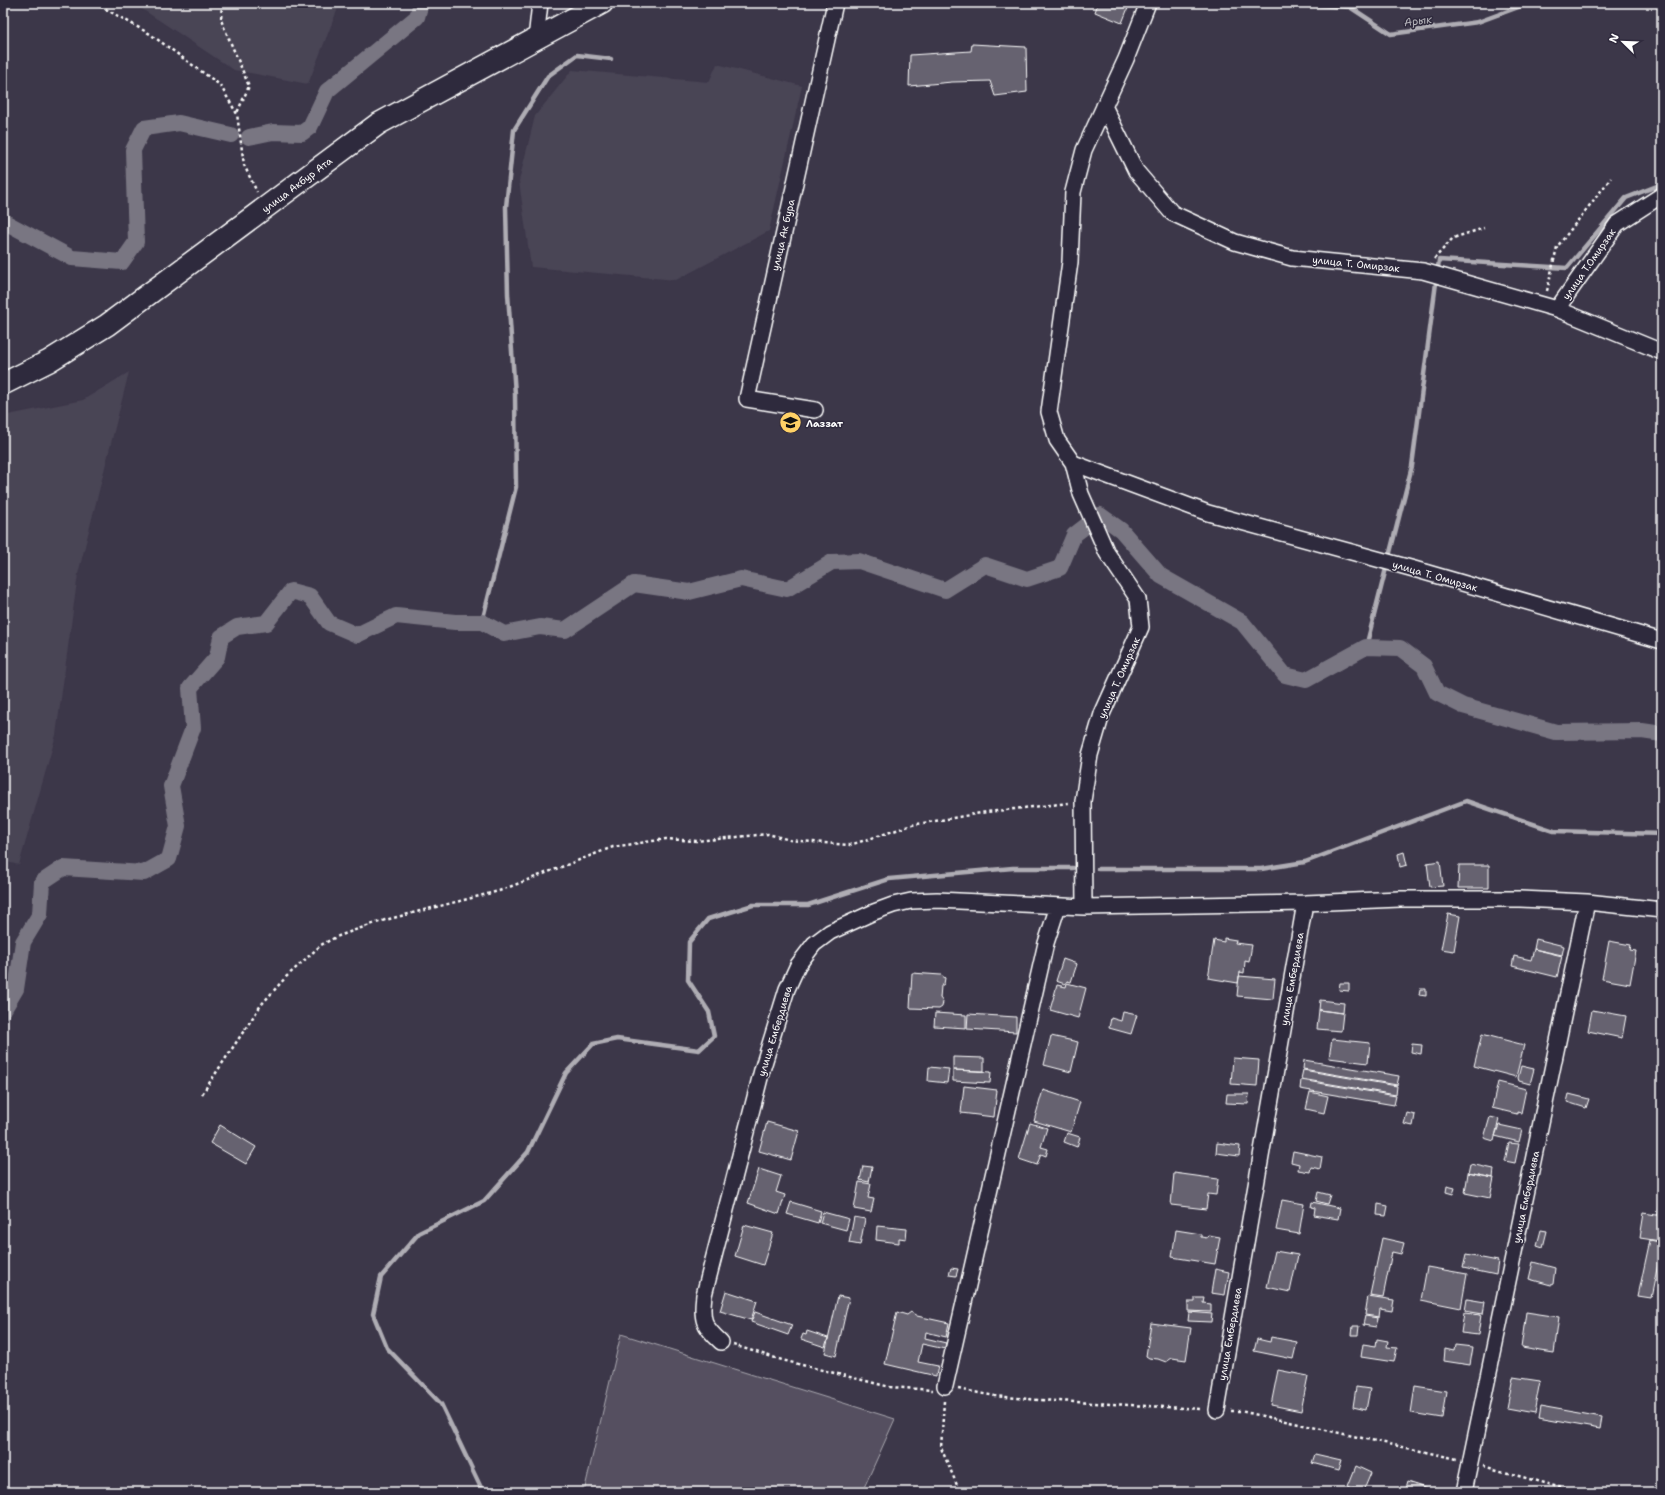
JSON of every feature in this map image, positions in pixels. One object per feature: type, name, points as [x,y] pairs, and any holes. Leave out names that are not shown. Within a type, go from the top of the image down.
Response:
[{"type":"main road","name":"улица Акбур Ата","points":[[3,384],[49,361],[107,325],[378,124],[602,3]]},
{"type":"street","points":[[536,40],[540,3]]},
{"type":"street","name":"улица Ак бура","points":[[815,410],[747,399],[835,3]]},
{"type":"street","name":"улица Т. Омирзак","points":[[1084,907],[1083,801],[1090,755],[1102,714],[1141,627],[1138,598],[1107,553],[1081,494],[1073,463],[1057,440],[1049,412],[1070,262],[1073,192],[1084,150],[1126,59],[1148,3]]},
{"type":"street","name":"улица Т. Омирзак","points":[[1104,106],[1136,171],[1172,213],[1235,242],[1292,258],[1423,271],[1551,307],[1662,352]]},
{"type":"street","name":"улица Т.Омирзак","points":[[1551,307],[1617,224],[1662,195]]},
{"type":"street","name":"улица Т. Омирзак","points":[[1073,463],[1208,513],[1414,569],[1662,641]]},
{"type":"street","name":"улица Ембердиева","points":[[721,1342],[706,1328],[703,1320],[702,1310],[704,1295],[762,1070],[778,1014],[798,965],[806,953],[822,937],[830,932],[874,912],[893,905],[911,901],[996,902],[1084,907],[1305,903],[1400,899],[1520,899],[1587,902],[1662,910]]},
{"type":"street","name":"улица Ембердиева","points":[[1464,1492],[1587,902]]},
{"type":"street","name":"улица Ембердиева","points":[[1217,1410],[1305,903]]},
{"type":"street","points":[[945,1386],[1046,943],[1058,906]]},
{"type":"path","points":[[95,3],[150,34],[220,85],[237,114],[244,165],[265,209]]},
{"type":"path","points":[[222,3],[221,20],[249,86],[237,114]]},
{"type":"path","points":[[1551,307],[1557,247],[1611,178]]},
{"type":"path","points":[[1423,271],[1453,238],[1484,228]]},
{"type":"path","points":[[202,1094],[261,1005],[286,977],[321,945],[358,928],[498,891],[614,847],[666,839],[696,841],[768,834],[790,840],[850,845],[912,825],[987,812],[1083,801]]},
{"type":"path","points":[[721,1342],[782,1360],[890,1387],[937,1390],[945,1386],[995,1396],[1039,1400],[1240,1411],[1426,1451],[1471,1462],[1576,1492]]},
{"type":"path","points":[[945,1386],[941,1448],[960,1492]]},
{"type":"shaded area","points":[[133,3],[340,3],[308,84],[234,70]]},
{"type":"shaded area","points":[[717,64],[802,86],[769,231],[676,280],[531,267],[519,181],[535,116],[572,70],[709,82]]},
{"type":"shaded area","points":[[129,372],[78,574],[56,735],[19,865],[3,861],[3,416],[83,400]]},
{"type":"shaded area","points":[[621,1334],[895,1419],[862,1492],[584,1492]]},
{"type":"building","points":[[1098,3],[1130,3],[1122,23],[1095,12]]},
{"type":"building","points":[[972,44],[1026,47],[1027,92],[995,96],[990,81],[952,82],[909,86],[910,55],[971,51]]},
{"type":"building","points":[[1404,852],[1407,865],[1400,867],[1398,854]]},
{"type":"building","points":[[1440,861],[1443,886],[1430,887],[1427,863]]},
{"type":"building","points":[[1459,865],[1489,865],[1489,888],[1458,888]]},
{"type":"building","points":[[1448,914],[1460,916],[1454,951],[1441,949]]},
{"type":"building","points":[[1224,938],[1236,940],[1235,943],[1252,945],[1249,962],[1245,961],[1244,973],[1240,972],[1238,983],[1208,978],[1214,940],[1224,942]]},
{"type":"building","points":[[1536,939],[1564,946],[1562,955],[1534,949]]},
{"type":"building","points":[[1609,941],[1631,945],[1630,950],[1636,951],[1630,984],[1602,979]]},
{"type":"building","points":[[1534,949],[1562,956],[1557,977],[1512,966],[1514,956],[1531,960]]},
{"type":"building","points":[[1063,959],[1077,964],[1071,982],[1067,981],[1065,984],[1056,981]]},
{"type":"building","points":[[912,973],[941,975],[945,978],[944,984],[941,986],[940,998],[943,1002],[942,1007],[939,1009],[910,1008]]},
{"type":"building","points":[[1239,976],[1275,979],[1273,999],[1237,996]]},
{"type":"building","points":[[1067,983],[1086,988],[1078,1018],[1050,1010],[1057,985],[1066,987]]},
{"type":"building","points":[[1340,983],[1349,983],[1349,991],[1339,990]]},
{"type":"building","points":[[1420,989],[1426,989],[1426,996],[1419,995]]},
{"type":"building","points":[[1320,1000],[1344,1003],[1343,1013],[1319,1010]]},
{"type":"building","points":[[1319,1010],[1343,1013],[1341,1031],[1317,1029]]},
{"type":"building","points":[[1592,1010],[1626,1016],[1622,1038],[1588,1031]]},
{"type":"building","points":[[1123,1012],[1137,1015],[1131,1034],[1109,1028],[1111,1018],[1121,1021]]},
{"type":"building","points":[[935,1013],[966,1015],[966,1028],[934,1026]]},
{"type":"building","points":[[968,1014],[1016,1017],[1016,1032],[967,1029]]},
{"type":"building","points":[[1482,1034],[1524,1045],[1516,1077],[1474,1066]]},
{"type":"building","points":[[1051,1036],[1078,1042],[1071,1072],[1044,1065]]},
{"type":"building","points":[[1332,1039],[1370,1043],[1368,1063],[1329,1058]]},
{"type":"building","points":[[1412,1044],[1422,1045],[1421,1054],[1411,1052]]},
{"type":"building","points":[[953,1057],[984,1058],[984,1071],[953,1070]]},
{"type":"building","points":[[1233,1058],[1259,1060],[1257,1086],[1231,1084]]},
{"type":"building","points":[[1304,1060],[1399,1076],[1397,1085],[1303,1069]]},
{"type":"building","points":[[1521,1066],[1534,1069],[1530,1084],[1519,1081],[1518,1078]]},
{"type":"building","points":[[929,1067],[949,1069],[947,1083],[928,1081]]},
{"type":"building","points":[[953,1070],[991,1072],[990,1083],[953,1081]]},
{"type":"building","points":[[1303,1070],[1397,1086],[1396,1095],[1301,1079]]},
{"type":"building","points":[[1301,1080],[1396,1096],[1394,1105],[1300,1089]]},
{"type":"building","points":[[1498,1082],[1526,1089],[1521,1113],[1517,1112],[1517,1114],[1492,1108]]},
{"type":"building","points":[[964,1086],[997,1090],[994,1117],[961,1113]]},
{"type":"building","points":[[1043,1090],[1080,1102],[1071,1132],[1034,1121]]},
{"type":"building","points":[[1310,1092],[1328,1096],[1324,1113],[1306,1109]]},
{"type":"building","points":[[1227,1094],[1249,1094],[1248,1104],[1226,1103]]},
{"type":"building","points":[[1569,1094],[1589,1099],[1586,1108],[1567,1102]]},
{"type":"building","points":[[1407,1113],[1415,1115],[1413,1126],[1404,1124]]},
{"type":"building","points":[[1490,1117],[1499,1119],[1494,1141],[1484,1138]]},
{"type":"building","points":[[767,1122],[799,1131],[791,1160],[759,1151]]},
{"type":"building","points":[[1030,1123],[1047,1128],[1041,1147],[1048,1149],[1046,1156],[1041,1154],[1037,1165],[1019,1159]]},
{"type":"building","points":[[220,1125],[256,1147],[246,1164],[210,1143]]},
{"type":"building","points":[[1499,1125],[1522,1130],[1519,1142],[1495,1136]]},
{"type":"building","points":[[1067,1133],[1080,1137],[1077,1147],[1064,1142]]},
{"type":"building","points":[[1217,1143],[1240,1146],[1239,1156],[1216,1153]]},
{"type":"building","points":[[1509,1143],[1519,1144],[1515,1163],[1505,1161]]},
{"type":"building","points":[[1293,1151],[1322,1157],[1320,1169],[1311,1167],[1310,1172],[1298,1170],[1299,1164],[1291,1162]]},
{"type":"building","points":[[1470,1164],[1494,1169],[1493,1178],[1468,1173]]},
{"type":"building","points":[[863,1166],[872,1167],[869,1182],[860,1180]]},
{"type":"building","points":[[759,1169],[781,1176],[776,1192],[785,1195],[779,1214],[748,1203]]},
{"type":"building","points":[[1174,1173],[1218,1179],[1216,1195],[1208,1194],[1206,1209],[1171,1205]]},
{"type":"building","points":[[1468,1173],[1494,1178],[1490,1198],[1465,1193]]},
{"type":"building","points":[[859,1182],[871,1184],[868,1198],[874,1199],[871,1212],[854,1209]]},
{"type":"building","points":[[1662,1185],[1662,1216],[1657,1215]]},
{"type":"building","points":[[1447,1186],[1455,1188],[1453,1194],[1446,1192]]},
{"type":"building","points":[[1318,1192],[1330,1195],[1327,1204],[1316,1201]]},
{"type":"building","points":[[1282,1200],[1304,1204],[1299,1234],[1276,1230]]},
{"type":"building","points":[[791,1202],[821,1211],[818,1223],[787,1214]]},
{"type":"building","points":[[1312,1202],[1340,1208],[1338,1219],[1314,1215],[1315,1208],[1311,1207]]},
{"type":"building","points":[[1378,1204],[1388,1206],[1386,1216],[1377,1215]]},
{"type":"building","points":[[823,1212],[849,1219],[846,1230],[820,1223]]},
{"type":"building","points":[[1644,1213],[1662,1216],[1660,1241],[1640,1238]]},
{"type":"building","points":[[854,1217],[865,1219],[860,1245],[849,1243]]},
{"type":"building","points":[[744,1225],[773,1233],[763,1265],[735,1256]]},
{"type":"building","points":[[877,1226],[907,1229],[906,1239],[899,1238],[899,1243],[876,1240]]},
{"type":"building","points":[[1176,1230],[1201,1234],[1201,1237],[1207,1238],[1208,1235],[1220,1237],[1215,1264],[1172,1257]]},
{"type":"building","points":[[1541,1230],[1547,1231],[1543,1247],[1537,1245]]},
{"type":"building","points":[[1382,1238],[1404,1243],[1401,1254],[1392,1252],[1383,1297],[1370,1295]]},
{"type":"building","points":[[1650,1240],[1659,1242],[1658,1249],[1661,1249],[1651,1298],[1638,1296]]},
{"type":"building","points":[[1275,1251],[1298,1255],[1290,1292],[1267,1287]]},
{"type":"building","points":[[1466,1255],[1498,1261],[1496,1275],[1463,1268]]},
{"type":"building","points":[[1533,1262],[1555,1268],[1553,1284],[1551,1285],[1529,1279]]},
{"type":"building","points":[[1427,1267],[1467,1274],[1461,1308],[1421,1300]]},
{"type":"building","points":[[951,1268],[958,1269],[956,1276],[949,1275]]},
{"type":"building","points":[[1215,1269],[1229,1272],[1225,1295],[1211,1293]]},
{"type":"building","points":[[726,1291],[757,1301],[751,1320],[720,1311]]},
{"type":"building","points":[[838,1296],[849,1298],[836,1356],[825,1353]]},
{"type":"building","points":[[1368,1296],[1394,1300],[1392,1311],[1380,1309],[1379,1317],[1365,1315]]},
{"type":"building","points":[[1195,1298],[1204,1298],[1203,1303],[1211,1304],[1211,1312],[1188,1311],[1188,1302],[1195,1302]]},
{"type":"building","points":[[1467,1299],[1485,1302],[1483,1314],[1465,1311]]},
{"type":"building","points":[[755,1312],[792,1325],[788,1335],[751,1322]]},
{"type":"building","points":[[897,1312],[907,1315],[911,1312],[917,1316],[949,1323],[946,1337],[926,1332],[925,1338],[946,1343],[945,1349],[922,1344],[918,1362],[938,1366],[936,1376],[885,1364]]},
{"type":"building","points":[[1189,1312],[1212,1314],[1211,1322],[1188,1321]]},
{"type":"building","points":[[1526,1312],[1559,1317],[1554,1353],[1521,1348]]},
{"type":"building","points":[[1464,1313],[1481,1315],[1478,1335],[1461,1333]]},
{"type":"building","points":[[1365,1316],[1378,1318],[1376,1327],[1363,1325]]},
{"type":"building","points":[[1151,1323],[1191,1328],[1186,1360],[1172,1358],[1166,1362],[1146,1356]]},
{"type":"building","points":[[1353,1326],[1359,1326],[1358,1335],[1352,1335]]},
{"type":"building","points":[[807,1331],[828,1338],[825,1347],[801,1339],[803,1334],[806,1335]]},
{"type":"building","points":[[1271,1337],[1297,1342],[1293,1359],[1254,1351],[1257,1339],[1270,1342]]},
{"type":"building","points":[[1377,1339],[1388,1341],[1387,1347],[1397,1348],[1394,1362],[1361,1357],[1363,1344],[1376,1346]]},
{"type":"building","points":[[1455,1345],[1473,1347],[1470,1365],[1444,1361],[1445,1349],[1454,1351]]},
{"type":"building","points":[[1278,1370],[1308,1376],[1301,1411],[1271,1405]]},
{"type":"building","points":[[1513,1377],[1540,1381],[1534,1413],[1507,1408]]},
{"type":"building","points":[[1415,1386],[1446,1391],[1442,1418],[1411,1413]]},
{"type":"building","points":[[1356,1387],[1370,1389],[1366,1410],[1353,1407]]},
{"type":"building","points":[[1540,1406],[1602,1417],[1600,1429],[1538,1418]]},
{"type":"building","points":[[1315,1454],[1341,1460],[1338,1470],[1312,1463]]},
{"type":"building","points":[[1356,1466],[1371,1473],[1363,1492],[1348,1486]]},
{"type":"building","points":[[1407,1482],[1435,1491],[1404,1492]]},
{"type":"waterway","points":[[249,137],[273,132],[302,133],[310,127],[327,91],[417,17],[421,3]]},
{"type":"waterway","name":"Арык","points":[[1282,3],[1350,7],[1391,34],[1478,22],[1524,5],[1609,3]]},
{"type":"waterway","points":[[482,622],[516,487],[515,394],[508,294],[506,207],[514,130],[548,76],[577,55],[611,59]]},
{"type":"waterway","points":[[3,221],[72,258],[122,262],[136,242],[133,150],[144,128],[179,123],[231,135]]},
{"type":"waterway","points":[[1366,647],[1412,466],[1439,260],[1567,268],[1626,198],[1662,184]]},
{"type":"waterway","points":[[3,1011],[16,989],[23,942],[40,914],[42,882],[63,868],[144,873],[169,859],[178,826],[171,786],[193,728],[190,688],[217,657],[221,637],[237,627],[266,623],[291,591],[310,596],[329,623],[357,635],[396,616],[455,622],[482,622],[504,634],[540,627],[565,630],[634,584],[689,592],[741,579],[787,589],[832,562],[859,561],[945,590],[985,565],[1027,579],[1060,568],[1074,535],[1100,515],[1121,530],[1161,576],[1242,622],[1285,675],[1306,680],[1366,647],[1400,648],[1424,666],[1437,693],[1463,706],[1556,732],[1642,731],[1662,734]]},
{"type":"waterway","points":[[1098,869],[1261,869],[1305,862],[1466,801],[1554,831],[1662,834]]},
{"type":"waterway","points":[[483,1492],[441,1404],[387,1348],[373,1314],[381,1277],[419,1233],[484,1201],[528,1152],[566,1073],[593,1044],[617,1039],[699,1050],[714,1036],[709,1012],[688,980],[689,942],[708,919],[753,905],[808,905],[889,879],[1013,868],[1073,868]]},
{"type":"place","name":"Лаззат","points":[[790,423]]}]
